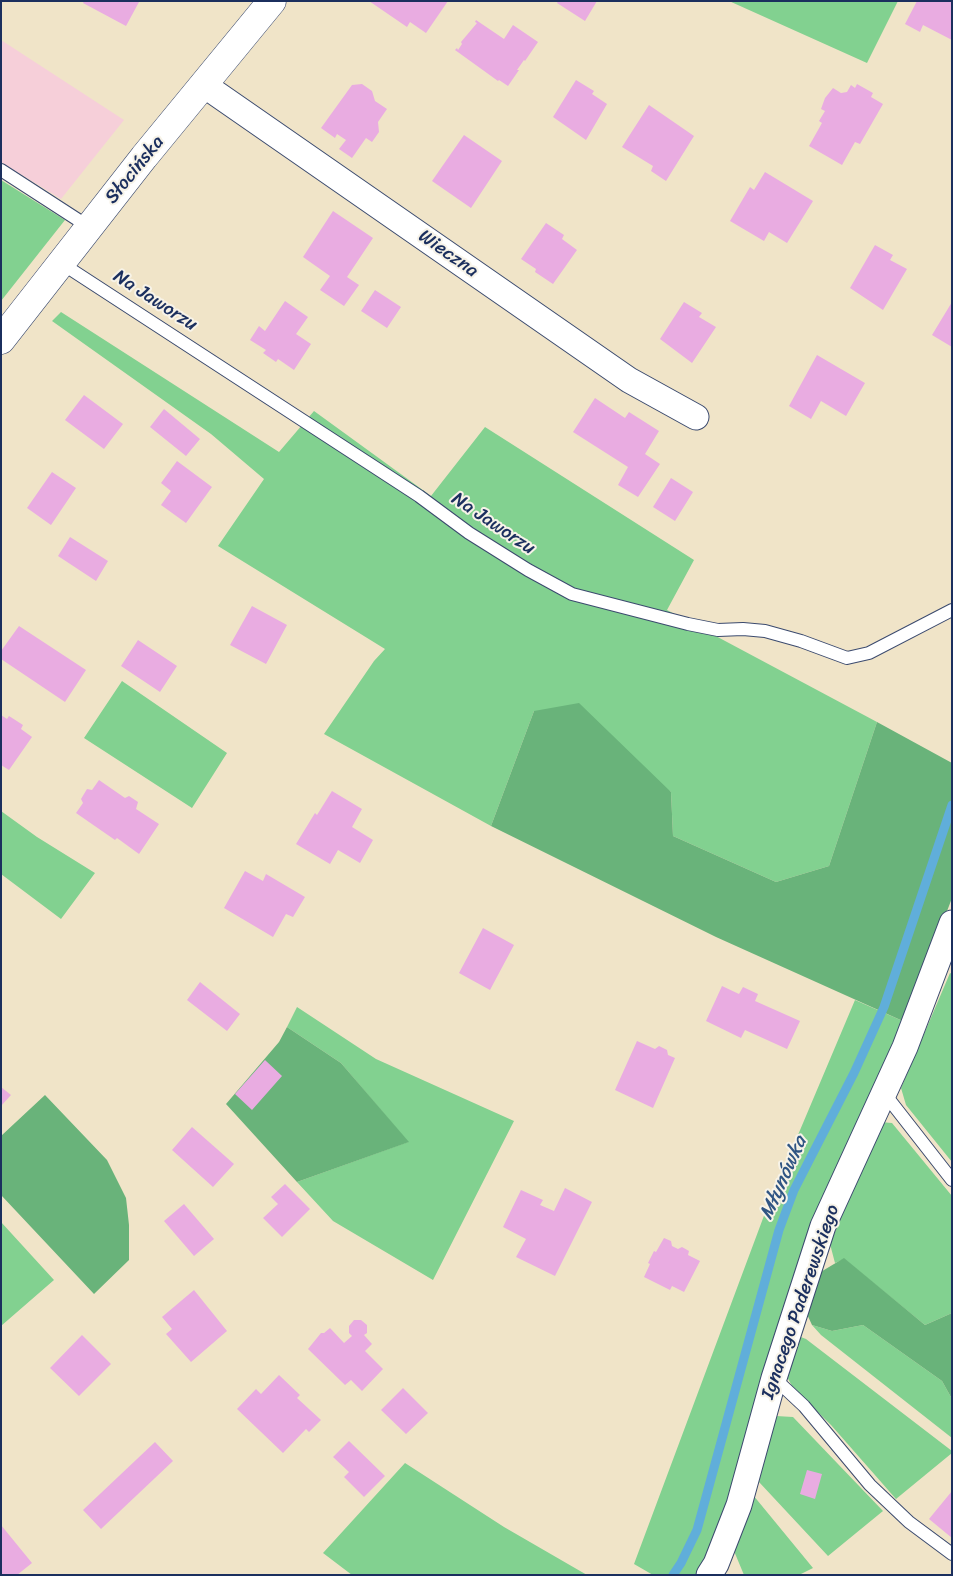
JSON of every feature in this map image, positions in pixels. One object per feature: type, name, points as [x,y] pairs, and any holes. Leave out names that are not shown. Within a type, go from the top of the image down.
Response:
[{"type":"street","name":"Słocińska","points":[[1,340],[89,227],[204,85],[263,4]]},
{"type":"street","name":"Wieczna","points":[[204,85],[629,380],[696,417]]},
{"type":"street","name":"Ignacego Paderewskiego","points":[[709,1575],[716,1564],[739,1505],[774,1378],[823,1226],[905,1047],[952,923]]},
{"type":"lane","points":[[1,170],[89,227]]},
{"type":"lane","name":"Na Jaworzu","points":[[61,263],[419,496],[470,533],[528,570],[572,594],[718,630],[743,629],[765,631],[801,641],[847,658],[869,653],[952,610]]},
{"type":"lane","points":[[884,1093],[952,1180]]},
{"type":"lane","points":[[774,1378],[804,1406],[870,1485],[909,1522],[952,1554]]},
{"type":"shaded area","points":[[1,40],[124,120],[61,199],[1,162]]},
{"type":"green space","points":[[729,1],[898,1],[867,63]]},
{"type":"green space","points":[[1,180],[65,220],[1,301]]},
{"type":"green space","points":[[61,312],[279,452],[314,411],[431,496],[485,427],[694,560],[667,610],[877,722],[829,866],[776,882],[673,836],[671,792],[534,711],[491,826],[324,734],[374,661],[385,649],[218,546],[264,479],[211,434],[52,321]]},
{"type":"green space","points":[[122,681],[227,753],[192,808],[84,738]]},
{"type":"green space","points":[[579,703],[671,792],[673,836],[776,882],[829,866],[877,722],[952,763],[952,898],[905,1022],[716,937],[491,826],[534,711]]},
{"type":"green space","points":[[1,811],[37,837],[95,873],[61,919],[1,874]]},
{"type":"green space","points":[[950,973],[952,974],[952,1162],[906,1105],[901,1088]]},
{"type":"green space","points":[[855,1000],[905,1022],[733,1491],[697,1575],[653,1575],[634,1564],[765,1213]]},
{"type":"green space","points":[[297,1007],[376,1059],[514,1121],[433,1280],[333,1221],[297,1182],[408,1142],[341,1063],[287,1027]]},
{"type":"green space","points":[[287,1027],[341,1063],[409,1142],[297,1182],[226,1104],[279,1042]]},
{"type":"green space","points":[[45,1095],[107,1160],[126,1198],[129,1225],[129,1260],[94,1294],[1,1195],[1,1136]]},
{"type":"green space","points":[[880,1122],[892,1123],[952,1196],[952,1313],[925,1325],[844,1259],[835,1263],[830,1244]]},
{"type":"green space","points":[[1,1222],[54,1280],[1,1326]]},
{"type":"green space","points":[[844,1258],[925,1325],[952,1313],[952,1399],[942,1381],[863,1325],[832,1331],[812,1325],[806,1312],[819,1273]]},
{"type":"green space","points":[[812,1325],[832,1331],[863,1325],[942,1381],[952,1399],[952,1438],[821,1335]]},
{"type":"green space","points":[[798,1336],[806,1339],[952,1451],[952,1453],[896,1499],[831,1425],[793,1388],[785,1373]]},
{"type":"green space","points":[[776,1416],[793,1417],[883,1511],[828,1556],[759,1482]]},
{"type":"green space","points":[[405,1463],[504,1527],[587,1575],[352,1575],[323,1553]]},
{"type":"green space","points":[[753,1495],[813,1568],[799,1575],[744,1575],[734,1551]]},
{"type":"building","points":[[84,1],[139,2],[126,26],[83,3]]},
{"type":"building","points":[[369,1],[448,1],[426,33],[410,22],[407,27]]},
{"type":"building","points":[[558,1],[597,1],[585,21],[557,3]]},
{"type":"building","points":[[917,1],[952,1],[952,40],[923,25],[920,32],[905,24]]},
{"type":"building","points":[[476,20],[504,39],[513,25],[538,42],[517,70],[519,70],[508,86],[455,50],[457,48],[458,50],[462,44],[461,42],[477,23],[475,22]]},
{"type":"building","points":[[576,80],[594,91],[592,94],[607,104],[586,140],[553,117]]},
{"type":"building","points":[[362,84],[372,91],[375,101],[387,109],[378,122],[379,132],[372,142],[366,138],[352,158],[339,149],[346,140],[337,134],[335,138],[321,128],[352,85]]},
{"type":"building","points":[[857,84],[873,93],[871,97],[883,104],[860,144],[855,142],[842,165],[809,146],[822,123],[819,121],[825,111],[821,109],[825,98],[833,88],[841,93],[847,92],[851,85],[855,88]]},
{"type":"building","points":[[649,105],[694,136],[666,181],[651,171],[653,166],[622,147]]},
{"type":"building","points":[[464,135],[502,161],[471,208],[432,181]]},
{"type":"building","points":[[765,172],[813,201],[787,243],[769,232],[764,241],[730,221],[750,187],[754,190]]},
{"type":"building","points":[[333,211],[373,238],[347,277],[359,285],[344,306],[320,290],[330,276],[303,257]]},
{"type":"building","points":[[546,223],[564,235],[562,239],[577,250],[553,284],[535,272],[536,269],[521,259]]},
{"type":"building","points":[[875,245],[893,255],[890,260],[907,269],[883,310],[850,288]]},
{"type":"building","points":[[375,290],[401,307],[387,328],[361,311]]},
{"type":"building","points":[[285,301],[308,317],[296,334],[311,344],[294,370],[278,359],[276,362],[263,353],[266,350],[250,340],[259,326],[265,331]]},
{"type":"building","points":[[684,302],[702,313],[699,317],[716,327],[692,363],[660,339]]},
{"type":"building","points":[[952,302],[952,347],[932,335]]},
{"type":"building","points":[[817,355],[865,383],[846,416],[821,401],[811,419],[789,406]]},
{"type":"building","points":[[84,395],[123,424],[104,449],[65,420]]},
{"type":"building","points":[[595,398],[625,418],[629,412],[659,431],[645,454],[660,464],[638,497],[618,485],[628,467],[573,432]]},
{"type":"building","points":[[164,409],[200,439],[186,456],[150,427]]},
{"type":"building","points":[[177,461],[212,487],[186,523],[161,505],[171,491],[161,483]]},
{"type":"building","points":[[52,472],[76,488],[51,525],[27,508]]},
{"type":"building","points":[[671,478],[693,492],[675,521],[653,507]]},
{"type":"building","points":[[70,537],[108,561],[96,581],[58,556]]},
{"type":"building","points":[[252,606],[287,625],[266,664],[230,645]]},
{"type":"building","points":[[19,626],[86,670],[65,702],[1,659],[1,651]]},
{"type":"building","points":[[138,640],[177,666],[160,692],[121,666]]},
{"type":"building","points":[[1,715],[7,719],[9,716],[23,725],[21,729],[32,737],[9,770],[1,765]]},
{"type":"building","points":[[99,780],[125,798],[129,796],[138,802],[136,809],[159,824],[139,854],[76,813],[83,803],[81,799],[87,789],[92,790]]},
{"type":"building","points":[[332,791],[362,809],[352,827],[373,840],[360,863],[338,850],[330,864],[296,844],[315,813],[317,815]]},
{"type":"building","points":[[245,871],[263,881],[266,874],[305,897],[293,917],[286,914],[273,937],[224,908]]},
{"type":"building","points":[[483,928],[514,945],[490,990],[459,973]]},
{"type":"building","points":[[200,982],[240,1014],[227,1031],[187,1000]]},
{"type":"building","points":[[722,986],[739,994],[743,987],[758,994],[755,1001],[800,1021],[787,1049],[745,1030],[741,1038],[706,1021]]},
{"type":"building","points":[[637,1041],[655,1049],[659,1046],[667,1050],[668,1055],[675,1058],[653,1108],[615,1090]]},
{"type":"building","points":[[265,1060],[282,1076],[252,1110],[235,1094]]},
{"type":"building","points":[[1,1087],[11,1095],[1,1106]]},
{"type":"building","points":[[192,1127],[234,1164],[213,1187],[172,1150]]},
{"type":"building","points":[[285,1184],[310,1209],[282,1237],[263,1218],[278,1204],[271,1197]]},
{"type":"building","points":[[565,1188],[592,1202],[555,1276],[516,1257],[526,1239],[503,1227],[521,1190],[543,1200],[540,1205],[554,1211]]},
{"type":"building","points":[[184,1204],[214,1239],[194,1256],[164,1221]]},
{"type":"building","points":[[664,1238],[671,1241],[672,1246],[678,1249],[682,1247],[689,1251],[688,1255],[700,1261],[684,1292],[672,1286],[670,1290],[644,1277],[654,1251],[656,1252]]},
{"type":"building","points":[[194,1290],[227,1331],[191,1362],[166,1334],[172,1329],[162,1317]]},
{"type":"building","points":[[354,1320],[361,1320],[367,1325],[367,1333],[364,1335],[372,1344],[365,1351],[383,1369],[362,1391],[351,1380],[345,1385],[308,1349],[321,1333],[330,1328],[344,1343],[352,1336],[349,1333],[349,1326]]},
{"type":"building","points":[[82,1335],[111,1364],[79,1396],[50,1368]]},
{"type":"building","points":[[279,1375],[300,1395],[297,1398],[321,1420],[309,1432],[306,1429],[283,1453],[237,1409],[256,1389],[261,1394]]},
{"type":"building","points":[[403,1388],[428,1413],[406,1434],[381,1410]]},
{"type":"building","points":[[349,1441],[385,1476],[364,1497],[344,1477],[349,1472],[333,1457]]},
{"type":"building","points":[[155,1442],[173,1461],[101,1529],[83,1510]]},
{"type":"building","points":[[807,1470],[822,1474],[815,1499],[800,1494]]},
{"type":"building","points":[[952,1491],[952,1538],[929,1519]]},
{"type":"building","points":[[1,1525],[32,1563],[17,1575],[1,1574]]},
{"type":"waterway","name":"Młynówka","points":[[673,1575],[697,1530],[779,1230],[794,1190],[854,1073],[884,1007],[952,805]]}]
